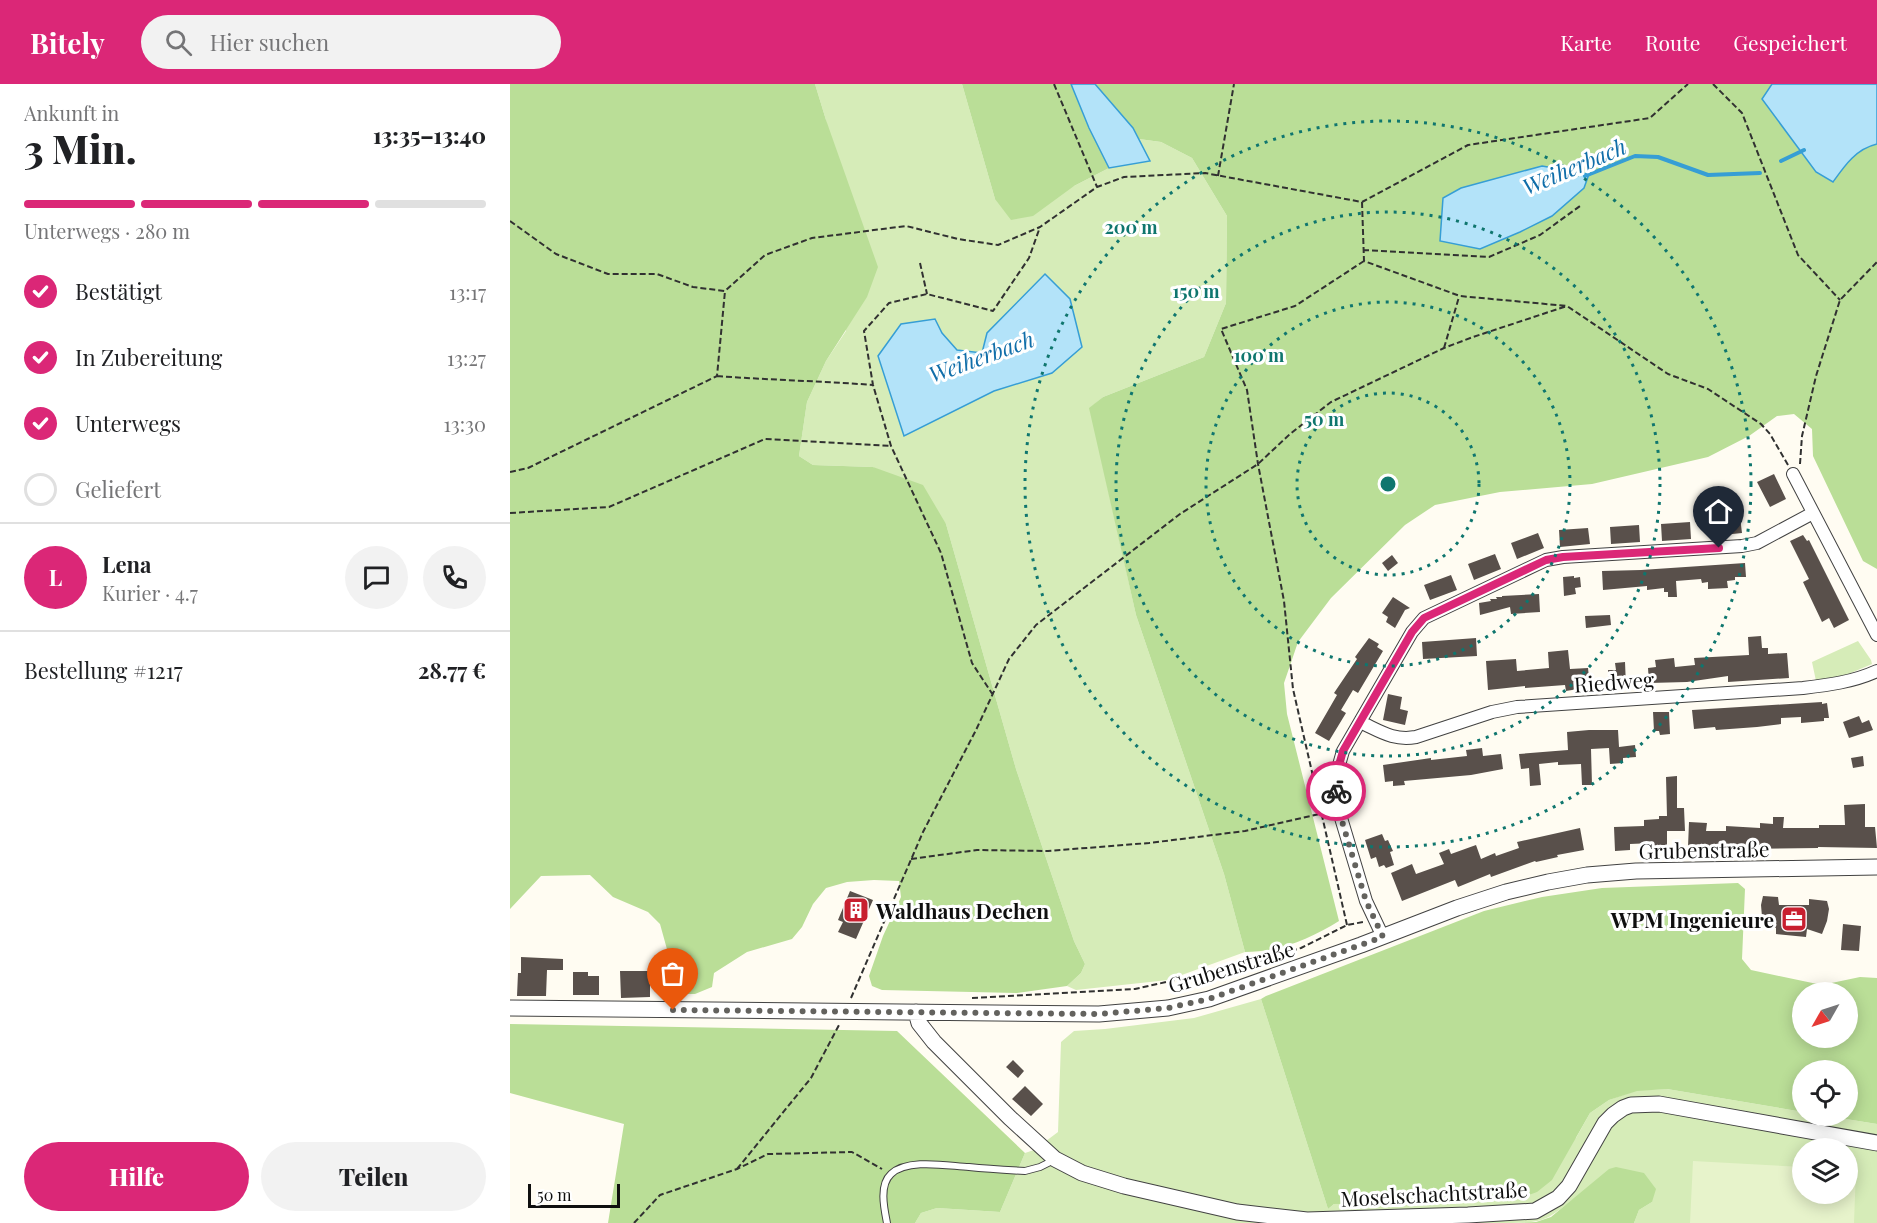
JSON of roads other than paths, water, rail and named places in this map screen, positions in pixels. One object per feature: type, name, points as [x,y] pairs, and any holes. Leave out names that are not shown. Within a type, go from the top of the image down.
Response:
[{"type":"street","points":[[1796,479],[1877,634]]},
{"type":"street","points":[[1383,937],[1366,901],[1338,808],[1337,772],[1343,751],[1412,632],[1424,618],[1546,560],[1742,546],[1757,543],[1813,513]]},
{"type":"street","name":"Riedweg","points":[[1360,722],[1392,737],[1403,739],[1416,737],[1491,712],[1516,707],[1803,688],[1838,683],[1877,672]]},
{"type":"street","name":"Grubenstraße","points":[[510,1008],[1099,1014],[1168,1008],[1209,999],[1457,908],[1506,892],[1548,882],[1587,875],[1636,871],[1877,867]]},
{"type":"street","name":"Moselschachtstraße","points":[[916,1012],[920,1023],[934,1042],[1010,1118],[1056,1159],[1082,1173],[1237,1212],[1307,1220],[1535,1211],[1558,1197],[1569,1186],[1605,1123],[1623,1108],[1631,1105],[1659,1104],[1877,1143]]},
{"type":"lane","points":[[887,1223],[883,1202],[885,1184],[891,1174],[905,1166],[925,1164],[1025,1171],[1056,1159]]},
{"type":"water","points":[[1071,84],[1095,84],[1133,128],[1150,161],[1109,168]]},
{"type":"water","points":[[1772,84],[1877,84],[1877,144],[1857,154],[1833,182],[1816,172],[1762,99]]},
{"type":"water","points":[[1542,166],[1589,174],[1584,188],[1552,216],[1520,232],[1480,249],[1440,241],[1443,198],[1461,188]]},
{"type":"water","points":[[1045,274],[1070,299],[1082,347],[1052,373],[994,391],[904,436],[878,356],[901,324],[935,319],[942,333],[957,350],[982,353],[987,333]]},
{"type":"waterway","name":"Weiherbach","points":[[1781,161],[1804,150]]},
{"type":"waterway","name":"Weiherbach","points":[[1585,176],[1635,156],[1658,157],[1708,175],[1760,173]]},
{"type":"place","name":"Waldhaus Dechen","points":[[856,910]]},
{"type":"place","name":"WPM Ingenieure","points":[[1794,919]]}]
